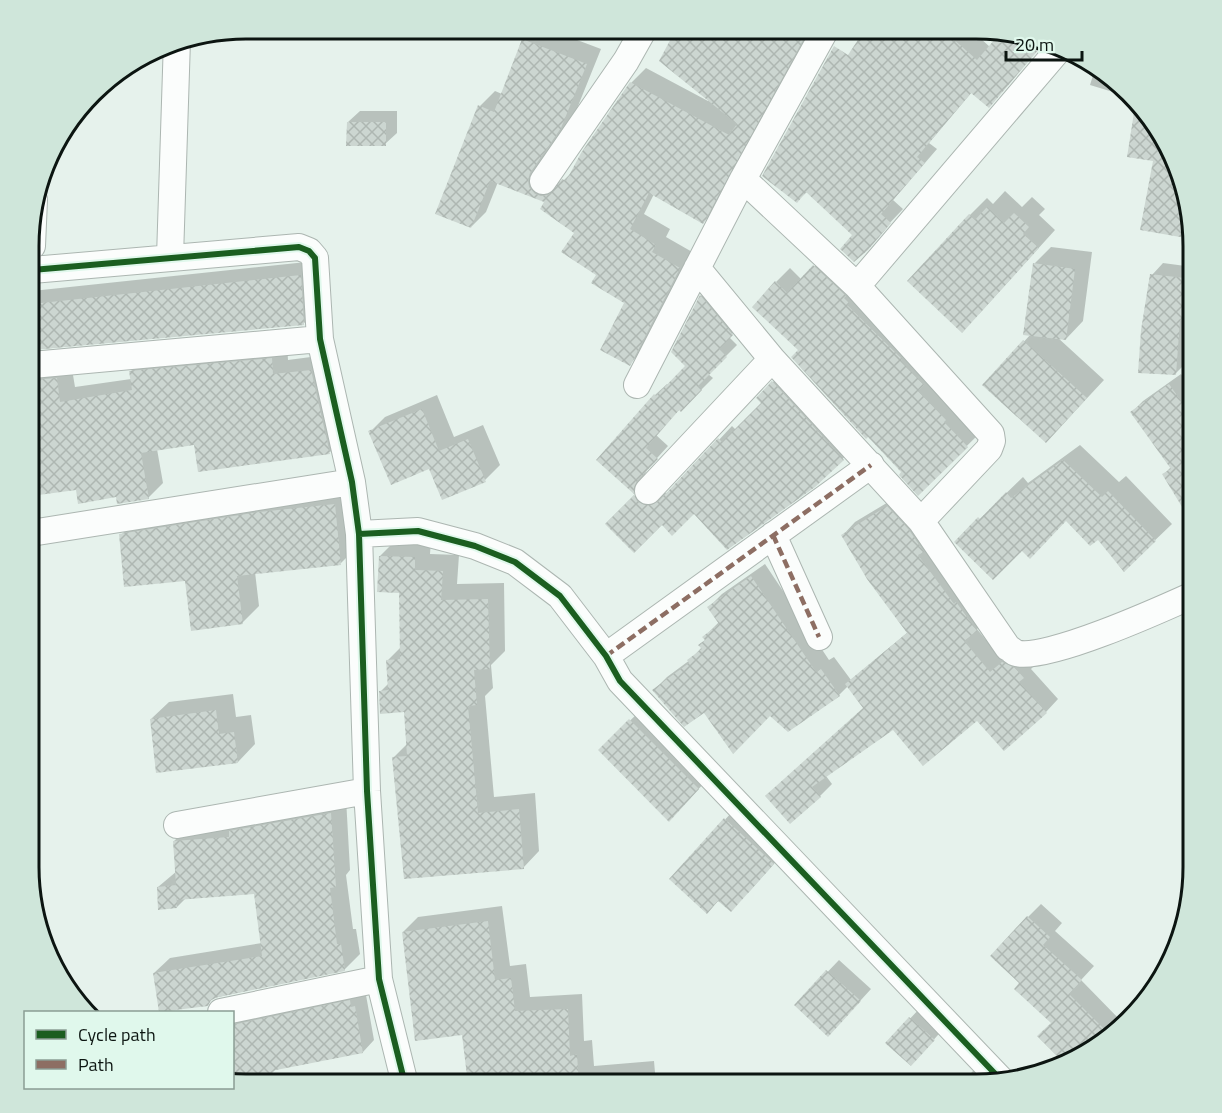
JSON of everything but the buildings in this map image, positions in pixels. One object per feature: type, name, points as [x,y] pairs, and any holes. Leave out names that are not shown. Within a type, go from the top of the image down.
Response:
[{"type":"street","points":[[543,181],[626,61],[638,39]]},
{"type":"street","points":[[637,385],[743,179],[820,39]]},
{"type":"street","points":[[170,257],[177,51]]},
{"type":"street","points":[[856,286],[1054,55]]},
{"type":"street","points":[[743,179],[856,286],[991,434],[992,441],[988,449],[921,521]]},
{"type":"street","points":[[39,269],[299,248],[309,251],[315,258],[320,339],[352,482],[359,534],[367,791],[379,978],[403,1074]]},
{"type":"street","points":[[697,268],[772,359],[872,465],[921,521],[1008,648],[1016,653],[1051,651],[1130,622],[1183,599]]},
{"type":"street","points":[[39,364],[320,339]]},
{"type":"street","points":[[648,491],[772,359]]},
{"type":"street","points":[[606,656],[872,465]]},
{"type":"street","points":[[39,532],[352,482]]},
{"type":"street","points":[[359,534],[418,531],[475,546],[515,562],[560,596],[606,656],[620,681],[995,1073]]},
{"type":"street","points":[[773,535],[819,637]]},
{"type":"street","points":[[177,825],[367,791]]},
{"type":"street","points":[[226,1011],[379,978]]},
{"type":"marked path","points":[[606,656],[871,465]]},
{"type":"marked path","points":[[773,535],[819,637]]},
{"type":"cycle path","points":[[39,269],[299,247],[309,251],[315,258],[320,339],[352,482],[359,534],[367,791],[379,979],[403,1074]]},
{"type":"cycle path","points":[[359,534],[418,531],[475,546],[515,562],[560,596],[606,656],[620,681],[995,1073]]}]
